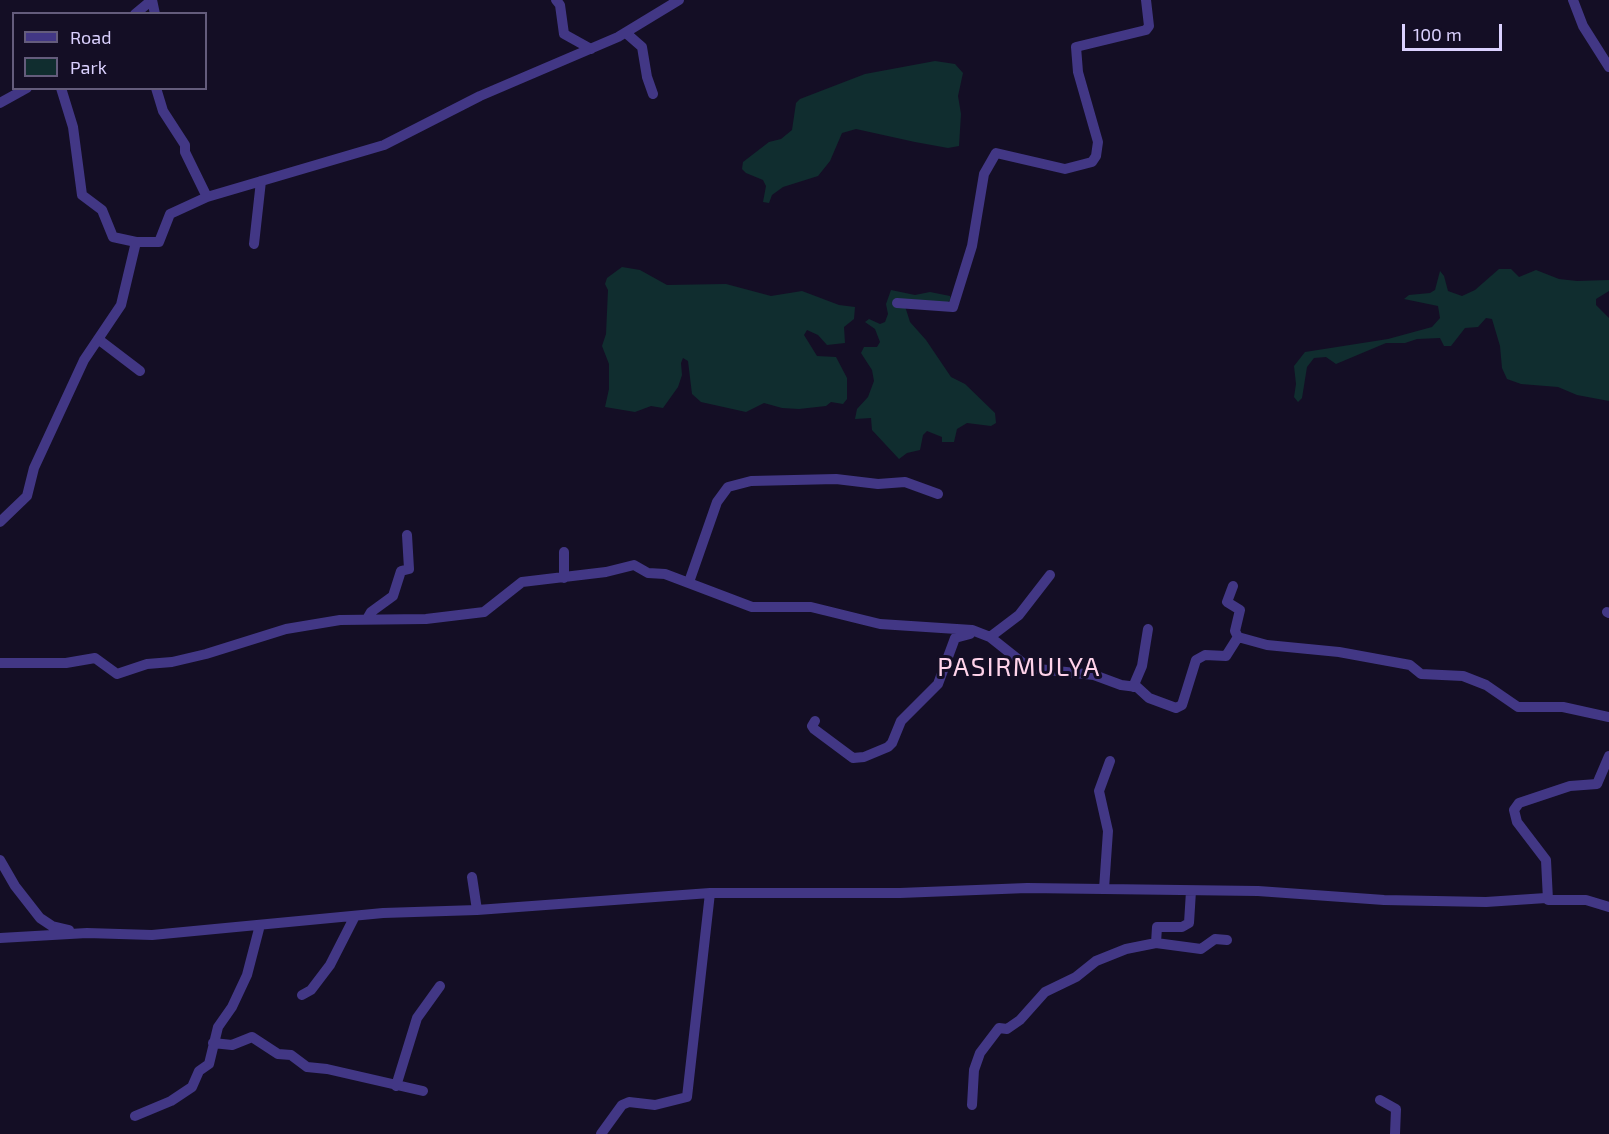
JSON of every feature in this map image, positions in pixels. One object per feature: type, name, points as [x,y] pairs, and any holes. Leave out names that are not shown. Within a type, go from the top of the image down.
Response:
[{"type":"street","points":[[137,12],[152,0]]},
{"type":"street","points":[[556,0],[560,5],[564,34],[591,49]]},
{"type":"street","points":[[62,90],[73,128],[82,195],[102,210],[113,237],[136,242],[159,242],[170,214],[207,197],[384,145],[480,96],[626,33],[679,0]]},
{"type":"street","points":[[897,303],[953,307],[972,246],[984,174],[996,153],[1065,170],[1092,162],[1096,156],[1098,142],[1078,72],[1076,47],[1146,30],[1149,26],[1146,0]]},
{"type":"street","points":[[1573,0],[1583,26],[1609,67]]},
{"type":"street","points":[[626,33],[642,47],[646,77],[653,94]]},
{"type":"street","points":[[0,103],[23,90]]},
{"type":"street","points":[[157,90],[163,111],[185,145],[186,152],[207,197]]},
{"type":"street","points":[[254,244],[261,181]]},
{"type":"street","points":[[0,522],[27,495],[34,468],[84,360],[120,305],[136,242]]},
{"type":"street","points":[[98,339],[140,371]]},
{"type":"street","points":[[688,582],[717,502],[729,487],[752,481],[836,479],[885,484],[899,482],[938,494]]},
{"type":"street","points":[[367,619],[371,612],[393,596],[401,571],[409,569],[407,535]]},
{"type":"street","points":[[564,552],[564,578]]},
{"type":"street","points":[[0,663],[66,663],[95,658],[117,674],[147,664],[172,662],[206,654],[286,629],[340,620],[426,619],[484,612],[522,582],[606,573],[634,564],[648,573],[663,573],[752,608],[811,607],[880,624],[972,630],[986,635],[1029,668],[1078,671],[1133,687],[1159,703],[1179,708],[1196,660],[1205,655],[1226,656],[1238,637]]},
{"type":"street","points":[[815,721],[812,726],[814,729],[853,758],[864,757],[888,747],[901,721],[938,684],[955,638],[958,635],[986,635],[1019,615],[1050,575]]},
{"type":"street","points":[[1233,586],[1227,602],[1240,610],[1235,631],[1238,637],[1267,645],[1340,652],[1410,665],[1421,674],[1454,674],[1478,681],[1518,707],[1524,706],[1528,709],[1534,705],[1563,707],[1609,717]]},
{"type":"street","points":[[1133,687],[1142,666],[1148,629]]},
{"type":"street","points":[[1546,898],[1548,872],[1546,860],[1514,816],[1518,804],[1570,786],[1597,784],[1609,756]]},
{"type":"street","points":[[1104,889],[1108,831],[1099,791],[1110,761]]},
{"type":"street","points":[[0,860],[15,886],[40,918],[63,930],[87,933]]},
{"type":"street","points":[[472,878],[477,910]]},
{"type":"street","points":[[0,938],[87,933],[152,935],[355,916],[477,910],[710,893],[900,893],[1027,888],[1104,889],[1305,893],[1384,900],[1486,902],[1546,898],[1550,902],[1586,900],[1609,907]]},
{"type":"street","points":[[1155,943],[1157,927],[1182,927],[1189,922],[1191,891]]},
{"type":"street","points":[[601,1134],[622,1105],[629,1102],[655,1105],[687,1097],[710,893]]},
{"type":"street","points":[[302,995],[311,990],[330,965],[355,916]]},
{"type":"street","points":[[135,1116],[171,1101],[193,1086],[199,1071],[209,1064],[218,1027],[232,1007],[247,975],[260,925]]},
{"type":"street","points":[[972,1105],[976,1060],[999,1028],[1012,1026],[1045,992],[1076,977],[1096,961],[1126,949],[1155,943],[1201,949],[1215,939],[1227,940]]},
{"type":"street","points":[[396,1086],[417,1018],[440,986]]},
{"type":"street","points":[[213,1043],[232,1045],[252,1037],[278,1054],[293,1056],[307,1067],[327,1069],[423,1091]]},
{"type":"street","points":[[1380,1100],[1396,1109],[1395,1134]]},
{"type":"green space","points":[[935,61],[955,64],[963,73],[958,96],[961,114],[959,146],[948,148],[856,129],[842,133],[830,161],[818,176],[783,187],[772,195],[769,203],[763,202],[766,186],[763,180],[746,173],[742,169],[743,162],[769,142],[781,139],[792,130],[796,103],[800,99],[865,74]]},
{"type":"green space","points":[[622,267],[640,270],[667,285],[726,284],[771,296],[802,291],[839,305],[855,307],[854,319],[844,327],[845,343],[827,345],[818,335],[807,330],[804,335],[817,356],[836,357],[847,378],[847,399],[843,404],[831,402],[826,406],[799,409],[782,408],[764,403],[746,412],[701,402],[692,394],[688,361],[683,358],[682,375],[678,387],[663,408],[651,406],[635,412],[605,407],[609,389],[609,364],[602,346],[606,334],[608,290],[605,284],[607,278]]},
{"type":"green space","points":[[1499,269],[1511,269],[1519,277],[1536,270],[1559,279],[1609,280],[1609,291],[1596,299],[1596,305],[1609,318],[1609,401],[1577,395],[1558,387],[1521,384],[1507,379],[1502,368],[1500,346],[1492,319],[1486,318],[1478,327],[1465,328],[1451,346],[1444,346],[1440,338],[1417,339],[1405,343],[1386,343],[1336,364],[1326,357],[1314,358],[1307,367],[1302,398],[1298,402],[1294,397],[1296,384],[1294,366],[1305,352],[1388,339],[1432,327],[1440,318],[1438,306],[1404,299],[1409,295],[1430,293],[1435,290],[1440,271],[1444,276],[1448,291],[1462,296],[1475,290]]},
{"type":"green space","points":[[891,290],[915,295],[930,292],[950,296],[951,299],[947,303],[906,300],[904,303],[910,322],[926,340],[951,377],[965,384],[995,413],[996,423],[991,426],[967,423],[957,429],[954,442],[942,442],[942,437],[927,431],[923,435],[920,450],[907,453],[899,459],[872,430],[871,418],[855,419],[857,409],[868,397],[874,381],[872,370],[861,353],[864,347],[877,347],[880,342],[875,329],[865,322],[869,319],[880,324],[885,322],[888,314],[886,304]]},
{"type":"district","name":"PASIRMULYA","points":[[1019,667]]}]
